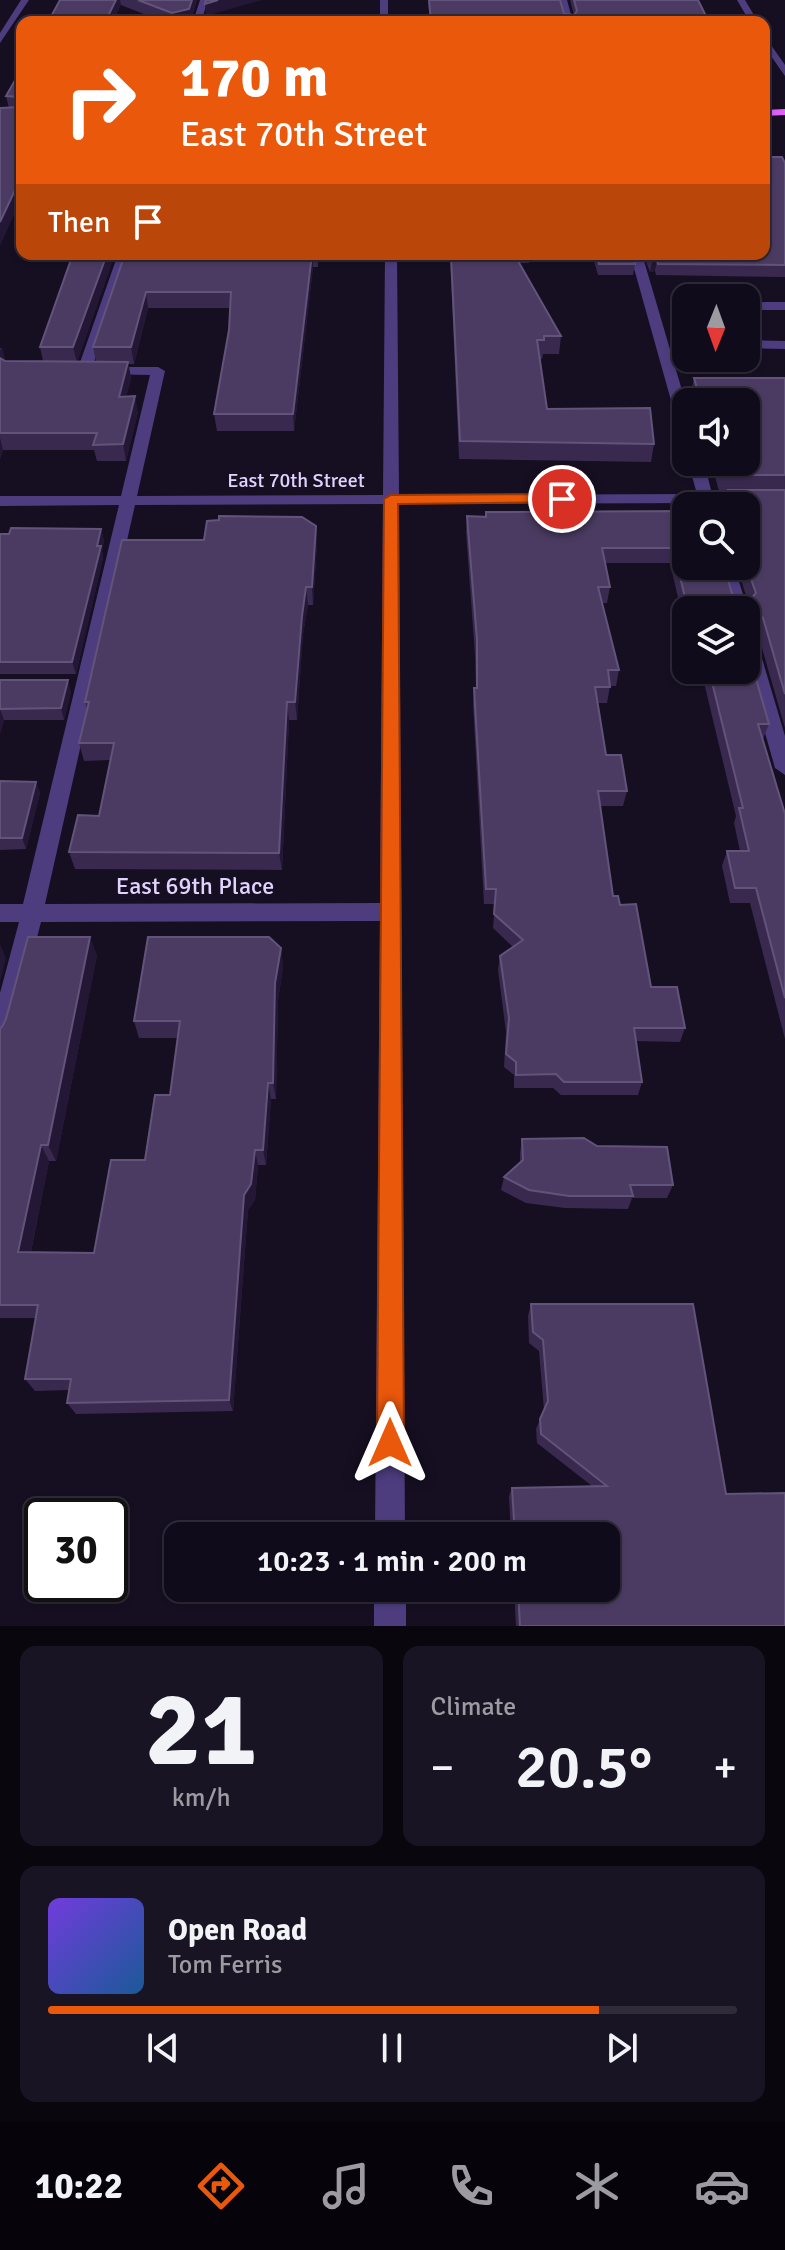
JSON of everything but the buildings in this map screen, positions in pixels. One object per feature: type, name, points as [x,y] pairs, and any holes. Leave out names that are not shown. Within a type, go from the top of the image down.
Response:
[{"type":"street","points":[[0,40],[25,0]]},
{"type":"street","points":[[0,21],[12,21]]},
{"type":"street","points":[[770,48],[785,73]]},
{"type":"street","points":[[0,1036],[32,913],[79,683],[129,500],[158,371],[76,370],[122,260]]},
{"type":"street","points":[[390,1522],[391,260]]},
{"type":"street","points":[[638,260],[674,388]]},
{"type":"street","points":[[760,306],[785,306]]},
{"type":"street","points":[[760,344],[785,345]]},
{"type":"street","name":"East 70th Street","points":[[760,499],[785,498]]},
{"type":"street","name":"East 70th Street","points":[[0,501],[672,502]]},
{"type":"street","points":[[760,683],[785,768]]},
{"type":"street","name":"East 69th Place","points":[[0,913],[391,912]]},
{"type":"street","points":[[390,1602],[390,1626]]},
{"type":"route","points":[[390,1443],[391,499],[562,499]]}]
